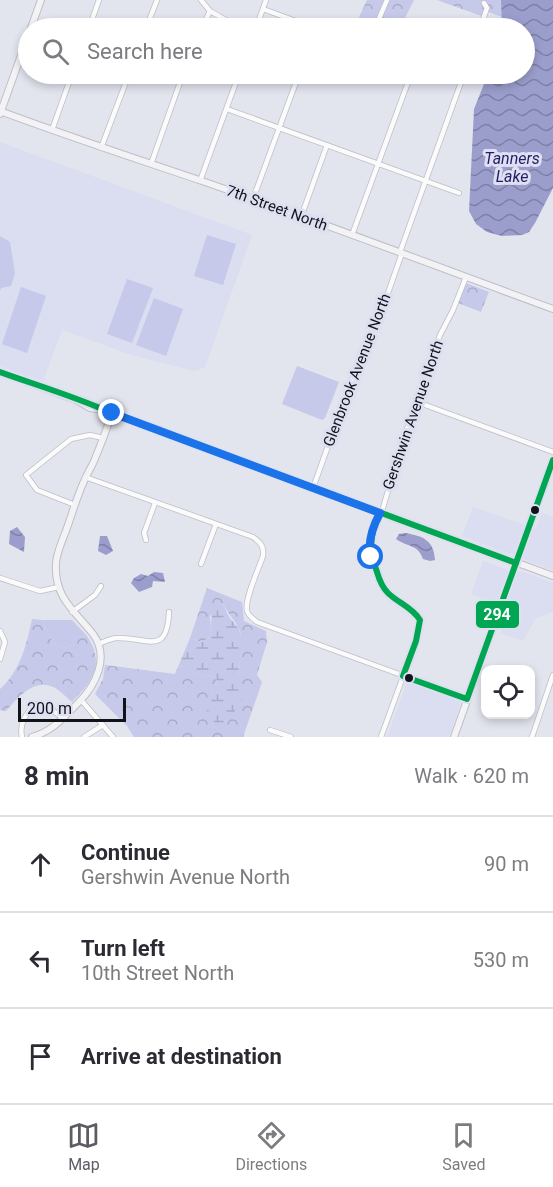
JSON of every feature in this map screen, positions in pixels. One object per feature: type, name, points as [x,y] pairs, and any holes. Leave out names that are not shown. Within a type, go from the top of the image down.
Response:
[{"type":"street","points":[[35,18],[42,0]]},
{"type":"street","points":[[93,18],[99,0]]},
{"type":"street","points":[[150,18],[157,0]]},
{"type":"street","points":[[201,0],[210,11],[222,18]]},
{"type":"street","points":[[260,18],[266,0]]},
{"type":"street","points":[[379,18],[387,0]]},
{"type":"street","points":[[484,3],[487,8],[484,18]]},
{"type":"street","points":[[263,9],[288,18]]},
{"type":"street","points":[[207,18],[210,11]]},
{"type":"street","points":[[0,112],[18,63]]},
{"type":"street","points":[[52,130],[68,84]]},
{"type":"street","points":[[101,148],[125,84]]},
{"type":"street","points":[[151,166],[180,84]]},
{"type":"street","points":[[200,181],[236,84]]},
{"type":"street","points":[[253,199],[295,84]]},
{"type":"street","points":[[352,235],[407,84]]},
{"type":"street","name":"Glenbrook Avenue North","points":[[313,488],[361,354],[381,313],[460,84]]},
{"type":"street","points":[[227,109],[459,193]]},
{"type":"street","name":"7th Street North","points":[[0,112],[301,216],[552,309]]},
{"type":"street","points":[[301,216],[327,145]]},
{"type":"street","name":"Gershwin Avenue North","points":[[403,676],[420,628],[420,620],[414,610],[391,596],[382,587],[369,549],[371,535],[440,335],[466,277]]},
{"type":"street","points":[[552,309],[553,300]]},
{"type":"street","points":[[0,372],[76,400],[98,411],[104,410],[553,576]]},
{"type":"street","points":[[417,402],[553,452]]},
{"type":"street","points":[[32,737],[47,735],[96,680],[101,652],[94,635],[72,612],[62,594],[56,564],[85,477],[96,458],[112,413]]},
{"type":"street","points":[[75,504],[38,490],[26,475],[71,439],[90,435],[103,438]]},
{"type":"street","points":[[454,737],[553,460]]},
{"type":"street","points":[[85,477],[250,536],[261,543],[264,548],[263,556],[246,610],[250,618],[255,621],[467,699]]},
{"type":"street","points":[[146,540],[144,533],[155,503]]},
{"type":"street","points":[[201,564],[216,524]]},
{"type":"street","points":[[0,578],[40,591],[59,587]]},
{"type":"street","points":[[72,612],[95,595],[101,586]]},
{"type":"street","points":[[98,644],[116,638],[154,642],[160,640],[168,628],[169,612]]},
{"type":"street","points":[[0,631],[5,642],[0,659]]},
{"type":"street","points":[[366,671],[369,663]]},
{"type":"street","points":[[532,737],[553,675]]},
{"type":"street","points":[[381,737],[403,676]]},
{"type":"street","points":[[81,699],[113,737]]},
{"type":"street","points":[[22,737],[20,729],[22,722],[34,704],[45,705],[63,718]]},
{"type":"street","points":[[84,737],[103,724]]},
{"type":"street","points":[[270,730],[291,737]]},
{"type":"shaded area","points":[[0,142],[252,235],[205,367],[195,371],[132,355],[62,330],[43,381],[0,366]]},
{"type":"shaded area","points":[[473,507],[536,529],[542,513],[553,517],[553,570],[462,536]]},
{"type":"shaded area","points":[[483,561],[553,583],[553,612],[536,618],[523,641],[501,633],[509,609],[471,594]]},
{"type":"shaded area","points":[[407,682],[461,702],[449,737],[387,737]]},
{"type":"green space","points":[[367,0],[414,0],[405,18],[359,18]]},
{"type":"green space","points":[[437,0],[501,0],[502,17],[486,11],[484,17]]},
{"type":"green space","points":[[207,235],[236,244],[223,285],[194,276]]},
{"type":"green space","points":[[0,236],[10,242],[15,273],[11,286],[1,288],[0,291]]},
{"type":"green space","points":[[127,279],[153,288],[132,343],[107,334]]},
{"type":"green space","points":[[466,283],[489,292],[481,312],[458,303]]},
{"type":"green space","points":[[21,287],[46,296],[27,353],[2,344]]},
{"type":"green space","points":[[154,298],[183,309],[166,356],[136,345]]},
{"type":"green space","points":[[297,366],[339,382],[325,418],[322,420],[282,404]]},
{"type":"green space","points":[[207,588],[242,602],[244,621],[266,631],[267,642],[257,675],[262,682],[243,737],[134,737],[127,726],[95,694],[103,679],[105,665],[175,674],[178,667],[184,666],[198,675],[216,677],[217,683],[210,694],[214,727],[220,729],[226,723],[237,684],[240,631],[223,604],[210,616],[211,629],[208,639],[201,642],[190,638]]},
{"type":"green space","points":[[217,602],[223,604],[229,617],[239,629],[242,643],[238,678],[245,687],[244,697],[224,728],[220,730],[214,727],[213,717],[206,710],[210,694],[217,683],[216,677],[198,675],[184,666],[178,667],[190,638],[201,642],[208,639],[212,606]]},
{"type":"green space","points":[[32,619],[42,620],[53,644],[66,648],[72,645],[75,637],[87,636],[93,646],[95,656],[94,672],[91,680],[72,702],[53,687],[39,685],[26,691],[6,711],[0,710],[0,689],[18,666]]},
{"type":"green space","points":[[42,620],[72,620],[87,636],[75,637],[72,645],[66,648],[53,644]]},
{"type":"water","name":"Tanners Lake","points":[[501,0],[553,0],[553,188],[529,232],[522,235],[502,236],[487,232],[476,224],[469,211],[474,109],[484,84],[535,84],[535,18],[502,18]]},
{"type":"water","points":[[17,527],[25,537],[24,552],[9,544],[10,531]]},
{"type":"water","points":[[405,533],[430,543],[435,560],[423,559],[415,548],[396,539],[399,534]]},
{"type":"water","points":[[100,536],[107,536],[113,551],[106,555],[98,551]]},
{"type":"water","points":[[154,572],[163,573],[165,582],[153,581],[152,587],[139,592],[131,583],[141,574],[148,576]]},
{"type":"transit line","name":"294","points":[[0,372],[81,400],[516,563]]},
{"type":"transit line","name":"294","points":[[380,513],[371,542],[382,586],[420,620],[416,641],[403,676],[467,699],[553,460]]},
{"type":"route","points":[[112,413],[380,513],[371,535],[369,549],[371,557]]}]
